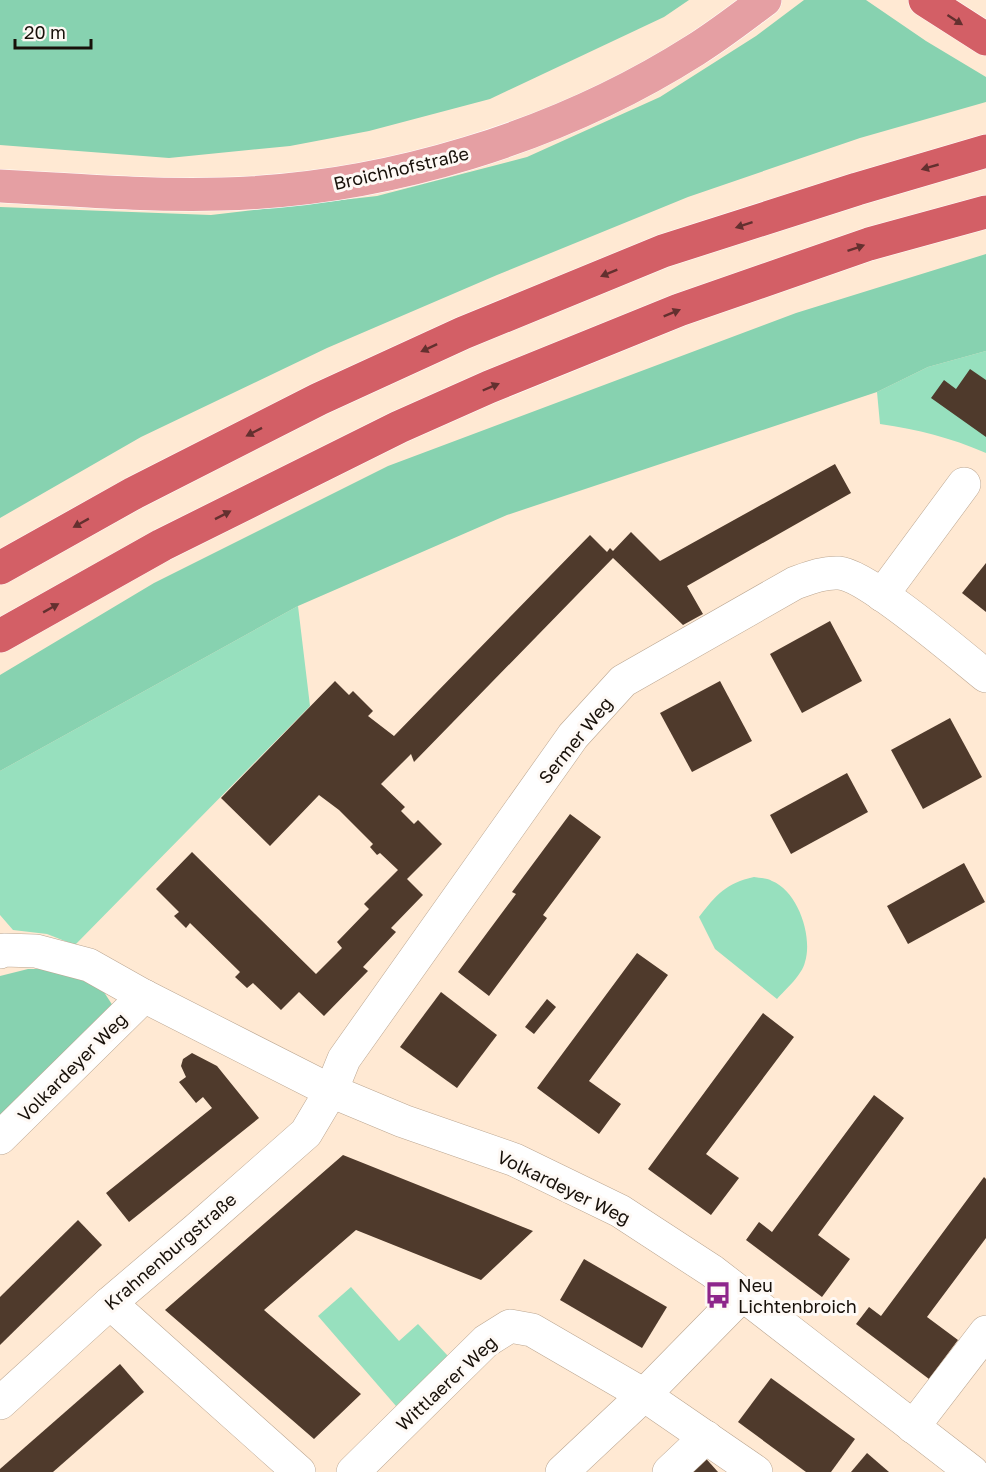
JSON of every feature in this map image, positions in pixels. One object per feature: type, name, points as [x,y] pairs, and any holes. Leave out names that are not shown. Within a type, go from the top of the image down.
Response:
[{"type":"highway","points":[[925,0],[986,39]]},
{"type":"highway","points":[[0,568],[144,488],[319,399],[463,333],[663,251],[857,189],[986,151]]},
{"type":"highway","points":[[0,636],[172,540],[399,427],[489,387],[679,310],[869,244],[986,213]]},
{"type":"main road","name":"Broichhofstraße","points":[[0,186],[130,193],[223,194],[320,187],[400,171],[481,149],[554,123],[619,93],[695,50],[765,0]]},
{"type":"street","points":[[882,595],[964,484]]},
{"type":"street","name":"Sermer Weg","points":[[331,1091],[344,1059],[573,736],[623,681],[795,583],[817,575],[840,573],[858,580],[882,595],[986,676]]},
{"type":"street","name":"Volkardeyer Weg","points":[[0,952],[4,950],[36,951],[66,957],[89,965],[144,996],[331,1091],[403,1122],[515,1160],[589,1195],[629,1217],[712,1271],[972,1472]]},
{"type":"street","name":"Volkardeyer Weg","points":[[0,1138],[144,996]]},
{"type":"street","name":"Krahnenburgstraße","points":[[0,1404],[110,1303],[306,1133],[331,1091]]},
{"type":"street","points":[[562,1472],[644,1395],[742,1294]]},
{"type":"street","points":[[110,1303],[299,1472]]},
{"type":"street","name":"Wittlaerer Weg","points":[[353,1472],[486,1341],[510,1326],[532,1330],[644,1395],[756,1472]]},
{"type":"street","points":[[913,1427],[986,1332]]},
{"type":"street","points":[[669,1472],[706,1437]]},
{"type":"green space","points":[[0,0],[689,0],[664,17],[490,99],[369,131],[290,146],[169,158],[0,145]]},
{"type":"green space","points":[[804,0],[866,0],[926,41],[986,77],[986,102],[860,138],[688,197],[497,275],[327,348],[141,437],[0,518],[0,207],[211,215],[377,196],[527,157],[660,97],[756,36]]},
{"type":"green space","points":[[986,254],[986,351],[928,367],[877,392],[507,515],[298,606],[0,771],[0,675],[154,583],[388,466],[796,313]]},
{"type":"green space","points":[[986,351],[986,453],[934,435],[880,424],[877,392],[928,367]]},
{"type":"green space","points":[[298,606],[310,706],[75,945],[47,934],[13,930],[0,915],[0,771]]},
{"type":"green space","points":[[754,877],[770,880],[789,894],[796,904],[805,928],[807,952],[805,962],[801,972],[777,999],[715,949],[699,917],[722,891]]},
{"type":"green space","points":[[28,969],[53,969],[100,986],[113,1006],[0,1117],[0,976]]},
{"type":"green space","points":[[351,1287],[399,1341],[418,1324],[448,1356],[396,1406],[318,1316]]},
{"type":"building","points":[[970,369],[986,380],[986,437],[931,398],[944,380],[956,389]]},
{"type":"building","points":[[835,464],[851,493],[687,586],[703,614],[683,625],[613,558],[414,762],[411,754],[381,784],[405,807],[401,811],[414,824],[418,820],[442,844],[407,879],[423,895],[391,928],[396,932],[363,967],[368,971],[324,1016],[299,992],[281,1010],[253,983],[247,988],[235,977],[240,972],[190,923],[186,928],[174,916],[179,912],[156,889],[192,852],[316,974],[342,948],[337,942],[369,909],[364,904],[398,870],[380,853],[377,855],[370,847],[373,844],[339,810],[319,795],[270,846],[221,798],[335,681],[349,695],[353,691],[373,711],[368,716],[394,736],[590,535],[607,552],[610,548],[613,551],[631,532],[660,561]]},
{"type":"building","points":[[986,563],[986,612],[962,593]]},
{"type":"building","points":[[830,621],[862,681],[802,713],[770,654]]},
{"type":"building","points":[[720,681],[752,741],[692,772],[660,713]]},
{"type":"building","points":[[950,718],[982,777],[923,809],[891,750]]},
{"type":"building","points":[[847,773],[868,812],[791,854],[770,815]]},
{"type":"building","points":[[570,814],[601,837],[543,915],[547,918],[489,996],[458,972],[516,894],[512,892]]},
{"type":"building","points":[[964,863],[985,902],[908,944],[887,906]]},
{"type":"building","points":[[637,953],[668,975],[589,1081],[621,1104],[599,1134],[537,1088]]},
{"type":"building","points":[[441,992],[497,1035],[457,1088],[400,1047]]},
{"type":"building","points":[[547,999],[556,1007],[534,1034],[525,1027]]},
{"type":"building","points":[[763,1013],[794,1037],[706,1154],[739,1178],[711,1215],[648,1169]]},
{"type":"building","points":[[192,1053],[217,1066],[259,1118],[129,1222],[106,1193],[212,1108],[203,1097],[196,1103],[179,1082],[186,1077],[181,1066],[183,1059]]},
{"type":"building","points":[[874,1095],[904,1118],[818,1235],[850,1259],[822,1297],[746,1240],[759,1222],[772,1232]]},
{"type":"building","points":[[343,1155],[533,1231],[481,1280],[356,1230],[264,1310],[361,1394],[314,1439],[165,1310]]},
{"type":"building","points":[[984,1177],[986,1179],[986,1238],[927,1317],[958,1340],[929,1379],[856,1324],[869,1307],[881,1316]]},
{"type":"building","points":[[78,1220],[102,1245],[0,1345],[0,1297]]},
{"type":"building","points":[[584,1259],[667,1307],[642,1348],[560,1300]]},
{"type":"building","points":[[120,1364],[144,1392],[53,1472],[0,1472],[0,1469]]},
{"type":"building","points":[[771,1378],[855,1439],[831,1472],[806,1472],[738,1422]]},
{"type":"building","points":[[701,1453],[718,1472],[681,1472]]},
{"type":"building","points":[[867,1453],[889,1472],[851,1472]]},
{"type":"place","name":"Neu Lichtenbroich","points":[[718,1295]]}]
